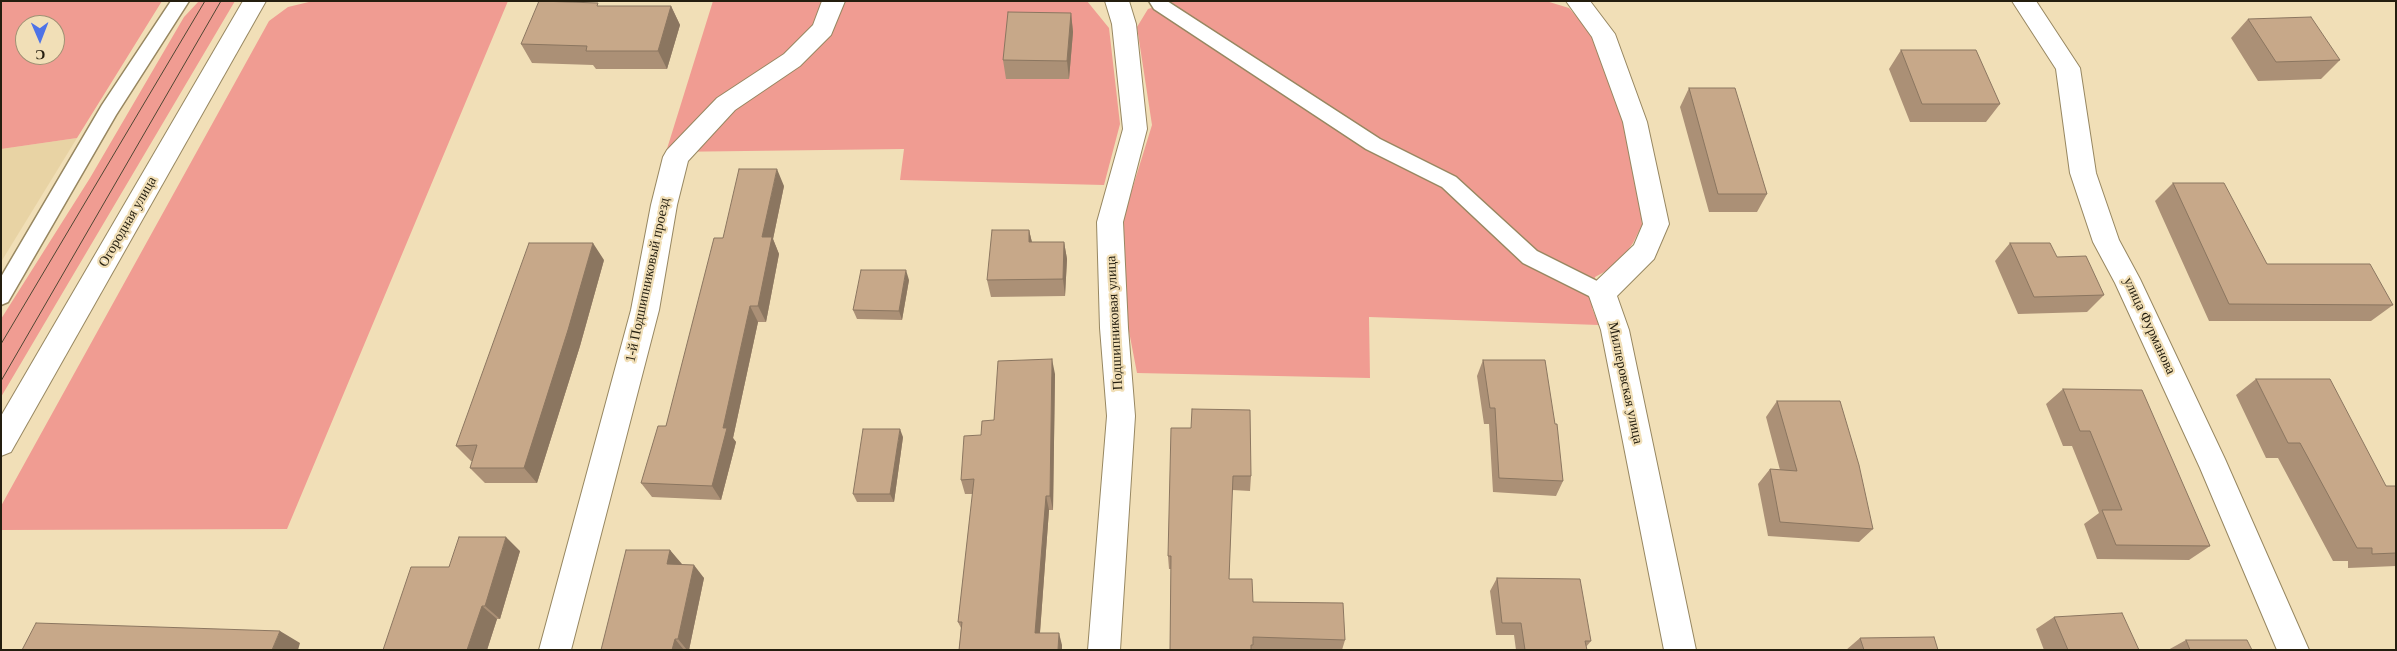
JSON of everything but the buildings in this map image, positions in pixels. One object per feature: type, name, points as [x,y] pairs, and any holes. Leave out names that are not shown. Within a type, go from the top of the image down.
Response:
[{"type":"street","name":"Огородная улица","points":[[1,443],[255,1]]},
{"type":"street","name":"1-й Подшипниковый проезд","points":[[555,650],[645,310],[664,205],[676,157],[726,104],[798,54],[823,29],[834,1]]},
{"type":"street","name":"Подшипниковая улица","points":[[1104,650],[1121,416],[1114,328],[1110,222],[1135,129],[1124,24],[1117,1]]},
{"type":"street","points":[[1577,1],[1603,34],[1636,122],[1656,224],[1645,251],[1602,293]]},
{"type":"street","name":"улица Фурманова","points":[[2023,1],[2038,20],[2068,68],[2084,173],[2106,242],[2127,279],[2206,450],[2293,650]]},
{"type":"street","name":"Миллеровская улица","points":[[1602,293],[1615,330],[1680,650]]},
{"type":"lane","points":[[1,296],[108,110],[180,1]]},
{"type":"lane","points":[[1158,1],[1160,5],[1373,144],[1449,182],[1530,258],[1602,293]]},
{"type":"shaded area","points":[[1,1],[162,1],[77,138],[1,149]]},
{"type":"shaded area","points":[[199,1],[235,1],[1,397],[1,319],[90,178],[184,17]]},
{"type":"shaded area","points":[[313,1],[508,1],[287,529],[1,530],[1,506],[269,21],[288,7]]},
{"type":"shaded area","points":[[713,1],[1087,1],[1109,28],[1120,124],[1104,185],[900,180],[904,149],[666,152]]},
{"type":"shaded area","points":[[1173,1],[1546,1],[1569,8],[1593,35],[1626,122],[1639,190],[1642,225],[1633,243],[1617,265],[1595,277],[1592,308],[1599,325],[1369,317],[1370,378],[1137,373],[1127,321],[1122,222],[1152,125],[1137,27],[1148,9]]},
{"type":"shaded area","points":[[77,138],[1,262],[1,149]]},
{"type":"tram line","points":[[1,344],[205,1]]},
{"type":"tram line","points":[[1,381],[221,1]]}]
